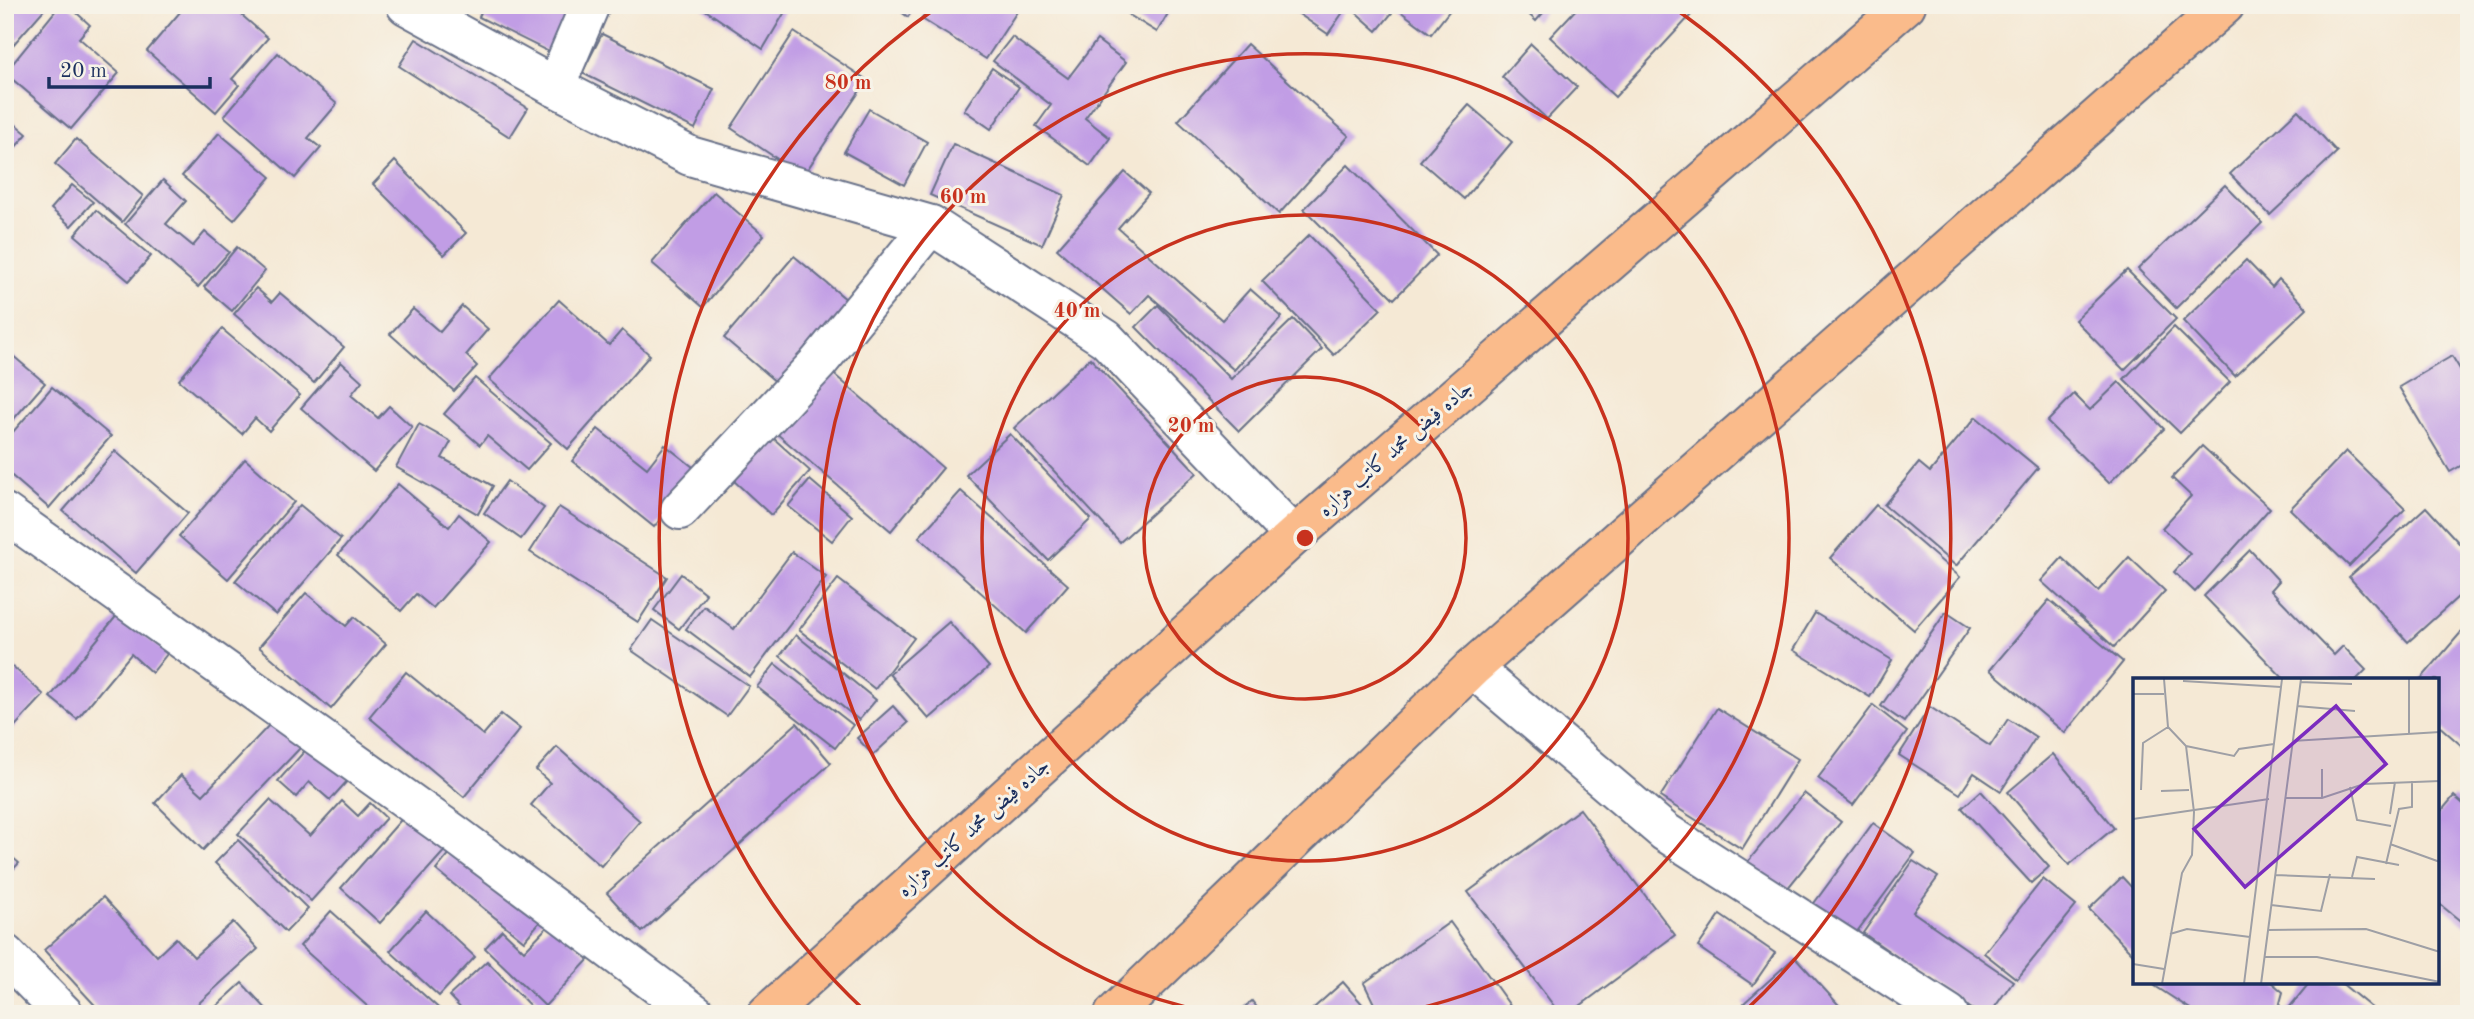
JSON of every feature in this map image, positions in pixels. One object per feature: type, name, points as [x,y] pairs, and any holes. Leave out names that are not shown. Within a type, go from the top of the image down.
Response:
[{"type":"main road","name":"جاده فیض محمد کاتب هزاره","points":[[767,1014],[1294,536],[1906,5]]},
{"type":"main road","points":[[1114,1014],[1472,668],[2224,5]]},
{"type":"street","points":[[406,5],[555,87],[690,156],[931,225],[1106,339],[1294,536]]},
{"type":"street","points":[[555,87],[590,5]]},
{"type":"street","points":[[680,510],[818,363],[931,225]]},
{"type":"street","points":[[5,513],[456,835],[696,1014]]},
{"type":"street","points":[[1472,668],[1665,832],[1949,1014]]},
{"type":"street","points":[[5,954],[64,1014]]},
{"type":"building","points":[[5,5],[48,5],[5,54]]},
{"type":"building","points":[[60,5],[68,5],[90,25],[79,38],[119,73],[71,129],[5,73]]},
{"type":"building","points":[[186,5],[230,5],[268,38],[232,79],[239,85],[216,112],[147,51]]},
{"type":"building","points":[[484,5],[577,5],[553,54],[479,17]]},
{"type":"building","points":[[698,5],[789,5],[763,49]]},
{"type":"building","points":[[892,5],[916,5],[908,17]]},
{"type":"building","points":[[931,5],[1011,5],[1018,10],[986,59],[922,19]]},
{"type":"building","points":[[1113,5],[1173,5],[1157,32]]},
{"type":"building","points":[[1286,5],[1348,5],[1328,34]]},
{"type":"building","points":[[1353,5],[1454,5],[1431,34],[1396,8],[1377,31],[1351,8]]},
{"type":"building","points":[[1519,5],[1550,5],[1536,21]]},
{"type":"building","points":[[1580,5],[1681,5],[1691,15],[1615,97],[1550,37]]},
{"type":"building","points":[[794,32],[867,80],[803,176],[731,128]]},
{"type":"building","points":[[602,34],[714,89],[695,129],[582,73]]},
{"type":"building","points":[[1012,37],[1068,78],[1097,40],[1126,62],[1085,118],[1110,138],[1090,166],[1036,126],[1051,105],[993,61]]},
{"type":"building","points":[[416,39],[528,108],[510,137],[399,66]]},
{"type":"building","points":[[1247,44],[1349,136],[1279,214],[1178,121]]},
{"type":"building","points":[[1531,44],[1577,87],[1547,119],[1502,77]]},
{"type":"building","points":[[278,53],[337,104],[308,138],[321,148],[295,178],[224,116]]},
{"type":"building","points":[[992,68],[1019,87],[991,129],[964,110]]},
{"type":"building","points":[[1469,105],[1512,142],[1464,199],[1420,161]]},
{"type":"building","points":[[869,109],[927,142],[904,185],[844,152]]},
{"type":"building","points":[[2298,110],[2337,152],[2270,215],[2230,174]]},
{"type":"building","points":[[5,118],[27,134],[5,159]]},
{"type":"building","points":[[219,133],[271,177],[234,220],[182,176]]},
{"type":"building","points":[[76,139],[143,196],[122,222],[55,164]]},
{"type":"building","points":[[953,144],[1064,195],[1042,245],[930,195]]},
{"type":"building","points":[[395,161],[466,233],[444,255],[373,184]]},
{"type":"building","points":[[1348,165],[1437,255],[1394,299],[1304,209]]},
{"type":"building","points":[[1125,172],[1149,193],[1118,228],[1222,320],[1250,289],[1282,317],[1234,370],[1149,295],[1131,314],[1057,249]]},
{"type":"building","points":[[163,180],[186,201],[166,224],[193,246],[205,232],[229,252],[198,287],[125,224]]},
{"type":"building","points":[[72,185],[93,202],[71,226],[51,209]]},
{"type":"building","points":[[2225,185],[2262,223],[2176,308],[2138,269]]},
{"type":"building","points":[[714,192],[764,235],[703,307],[652,263]]},
{"type":"building","points":[[96,210],[151,256],[129,281],[75,235]]},
{"type":"building","points":[[1309,235],[1381,309],[1334,355],[1262,281]]},
{"type":"building","points":[[237,247],[265,271],[232,311],[204,287]]},
{"type":"building","points":[[794,256],[853,305],[783,388],[724,338]]},
{"type":"building","points":[[2246,260],[2272,287],[2279,279],[2307,308],[2235,376],[2183,321]]},
{"type":"building","points":[[2127,270],[2176,319],[2124,370],[2075,320]]},
{"type":"building","points":[[256,288],[272,302],[280,293],[344,347],[314,383],[234,314]]},
{"type":"building","points":[[559,300],[609,345],[622,330],[650,355],[568,449],[489,379]]},
{"type":"building","points":[[1158,305],[1231,379],[1293,319],[1322,349],[1239,431],[1136,327]]},
{"type":"building","points":[[462,306],[488,329],[466,355],[477,366],[454,391],[390,334],[413,309],[440,332]]},
{"type":"building","points":[[2174,327],[2230,382],[2180,433],[2124,379]]},
{"type":"building","points":[[222,329],[300,395],[269,431],[255,418],[242,434],[179,380]]},
{"type":"building","points":[[5,349],[45,383],[5,429]]},
{"type":"building","points":[[2452,356],[2469,384],[2469,461],[2450,472],[2399,387]]},
{"type":"building","points":[[1090,358],[1197,473],[1120,542],[1014,428]]},
{"type":"building","points":[[341,362],[362,381],[351,395],[378,418],[389,406],[412,427],[374,471],[301,408]]},
{"type":"building","points":[[829,370],[943,468],[891,531],[776,433]]},
{"type":"building","points":[[475,378],[551,443],[527,470],[487,436],[480,445],[444,414]]},
{"type":"building","points":[[2119,382],[2164,429],[2109,483],[2047,422],[2074,394],[2090,410]]},
{"type":"building","points":[[52,387],[111,436],[49,508],[5,470],[5,441]]},
{"type":"building","points":[[1976,417],[2038,468],[1956,566],[1884,505],[1919,463],[1930,472]]},
{"type":"building","points":[[419,424],[451,442],[442,458],[493,486],[478,514],[396,467]]},
{"type":"building","points":[[598,429],[647,468],[665,445],[698,471],[654,527],[572,461]]},
{"type":"building","points":[[1010,434],[1091,519],[1048,560],[966,475]]},
{"type":"building","points":[[772,437],[810,471],[771,515],[733,480]]},
{"type":"building","points":[[2202,446],[2270,508],[2195,592],[2174,572],[2190,554],[2162,528],[2191,496],[2172,478]]},
{"type":"building","points":[[115,451],[188,513],[136,573],[63,511]]},
{"type":"building","points":[[2346,451],[2405,509],[2349,566],[2290,509]]},
{"type":"building","points":[[245,459],[294,502],[228,579],[179,536]]},
{"type":"building","points":[[810,480],[852,516],[832,541],[788,506]]},
{"type":"building","points":[[507,481],[544,508],[521,539],[484,513]]},
{"type":"building","points":[[398,484],[449,527],[459,514],[491,542],[433,608],[416,594],[401,611],[338,555]]},
{"type":"building","points":[[961,491],[1068,585],[1026,633],[919,537]]},
{"type":"building","points":[[300,505],[341,539],[276,615],[235,581]]},
{"type":"building","points":[[1876,505],[1960,577],[1914,630],[1830,558]]},
{"type":"building","points":[[559,507],[667,577],[638,622],[530,552]]},
{"type":"building","points":[[2426,507],[2469,554],[2469,587],[2408,642],[2349,577]]},
{"type":"building","points":[[2250,550],[2279,581],[2271,590],[2334,655],[2343,646],[2366,670],[2358,678],[2283,678],[2204,596]]},
{"type":"building","points":[[792,552],[826,577],[750,677],[686,629],[704,606],[734,629]]},
{"type":"building","points":[[2129,557],[2165,591],[2114,647],[2041,581],[2062,558],[2098,591]]},
{"type":"building","points":[[681,574],[706,594],[679,629],[654,610]]},
{"type":"building","points":[[838,579],[914,638],[875,689],[799,630]]},
{"type":"building","points":[[306,593],[346,626],[354,617],[386,644],[331,709],[259,647]]},
{"type":"building","points":[[2049,600],[2123,662],[2065,733],[1990,670]]},
{"type":"building","points":[[1946,612],[1970,628],[1904,722],[1881,706]]},
{"type":"building","points":[[1815,613],[1892,660],[1870,697],[1793,650]]},
{"type":"building","points":[[118,614],[167,654],[152,673],[131,654],[77,719],[50,697]]},
{"type":"building","points":[[652,620],[749,686],[727,716],[631,650]]},
{"type":"building","points":[[949,622],[989,667],[929,719],[889,674]]},
{"type":"building","points":[[2469,623],[2469,741],[2463,747],[2439,726],[2439,678],[2422,678]]},
{"type":"building","points":[[796,635],[876,700],[859,720],[780,656]]},
{"type":"building","points":[[8,662],[44,695],[5,737],[5,665]]},
{"type":"building","points":[[775,664],[853,725],[835,748],[757,687]]},
{"type":"building","points":[[406,672],[483,735],[501,714],[520,729],[464,797],[369,717]]},
{"type":"building","points":[[1873,705],[1907,732],[1853,805],[1818,778]]},
{"type":"building","points":[[893,706],[908,723],[873,755],[857,738]]},
{"type":"building","points":[[1930,707],[1990,746],[2008,719],[2036,737],[2001,791],[1974,773],[1960,794],[1899,755]]},
{"type":"building","points":[[1717,708],[1798,759],[1742,849],[1660,797]]},
{"type":"building","points":[[273,721],[301,747],[203,850],[155,803],[181,775],[203,795]]},
{"type":"building","points":[[797,723],[831,763],[642,932],[607,893]]},
{"type":"building","points":[[310,745],[349,779],[330,800],[309,782],[296,797],[278,781]]},
{"type":"building","points":[[557,747],[640,821],[601,866],[531,805],[550,783],[536,770]]},
{"type":"building","points":[[2053,754],[2114,828],[2069,865],[2008,792]]},
{"type":"building","points":[[1981,791],[2049,867],[2031,883],[1962,808]]},
{"type":"building","points":[[1804,793],[1841,822],[1783,894],[1745,865]]},
{"type":"building","points":[[2454,796],[2469,809],[2469,928],[2439,904],[2439,814]]},
{"type":"building","points":[[270,800],[310,836],[342,801],[358,816],[370,803],[386,818],[311,901],[238,834]]},
{"type":"building","points":[[1580,809],[1675,935],[1569,1014],[1560,1014],[1468,892]]},
{"type":"building","points":[[407,813],[447,848],[380,923],[341,888]]},
{"type":"building","points":[[1873,823],[1915,853],[1853,937],[1812,906]]},
{"type":"building","points":[[238,840],[308,909],[286,932],[215,863]]},
{"type":"building","points":[[459,842],[547,913],[524,941],[436,870]]},
{"type":"building","points":[[5,851],[19,863],[5,878]]},
{"type":"building","points":[[1913,861],[1938,877],[1913,912],[2013,981],[1990,1014],[1979,1014],[1863,933]]},
{"type":"building","points":[[2122,877],[2133,889],[2133,954],[2089,909]]},
{"type":"building","points":[[2043,879],[2076,906],[2017,979],[1984,953]]},
{"type":"building","points":[[103,897],[157,956],[176,938],[194,957],[233,922],[258,949],[187,1014],[103,1014],[44,950]]},
{"type":"building","points":[[331,911],[445,1014],[376,1014],[300,946]]},
{"type":"building","points":[[426,911],[475,957],[439,996],[390,951]]},
{"type":"building","points":[[1720,915],[1775,953],[1753,985],[1698,947]]},
{"type":"building","points":[[552,922],[590,958],[545,1006],[485,948],[502,930],[524,951]]},
{"type":"building","points":[[1450,922],[1516,1014],[1379,1014],[1364,983]]},
{"type":"building","points":[[1795,957],[1847,1014],[1754,1014],[1744,1003]]},
{"type":"building","points":[[487,961],[533,1009],[528,1014],[466,1014],[449,996]]},
{"type":"building","points":[[1343,982],[1371,1014],[1307,1014]]},
{"type":"building","points":[[242,983],[271,1014],[208,1014]]},
{"type":"building","points":[[2273,984],[2283,992],[2277,1014],[2198,1014],[2155,986]]},
{"type":"building","points":[[2308,984],[2342,984],[2379,1014],[2284,1014]]},
{"type":"building","points":[[1252,1001],[1262,1014],[1236,1014]]}]
